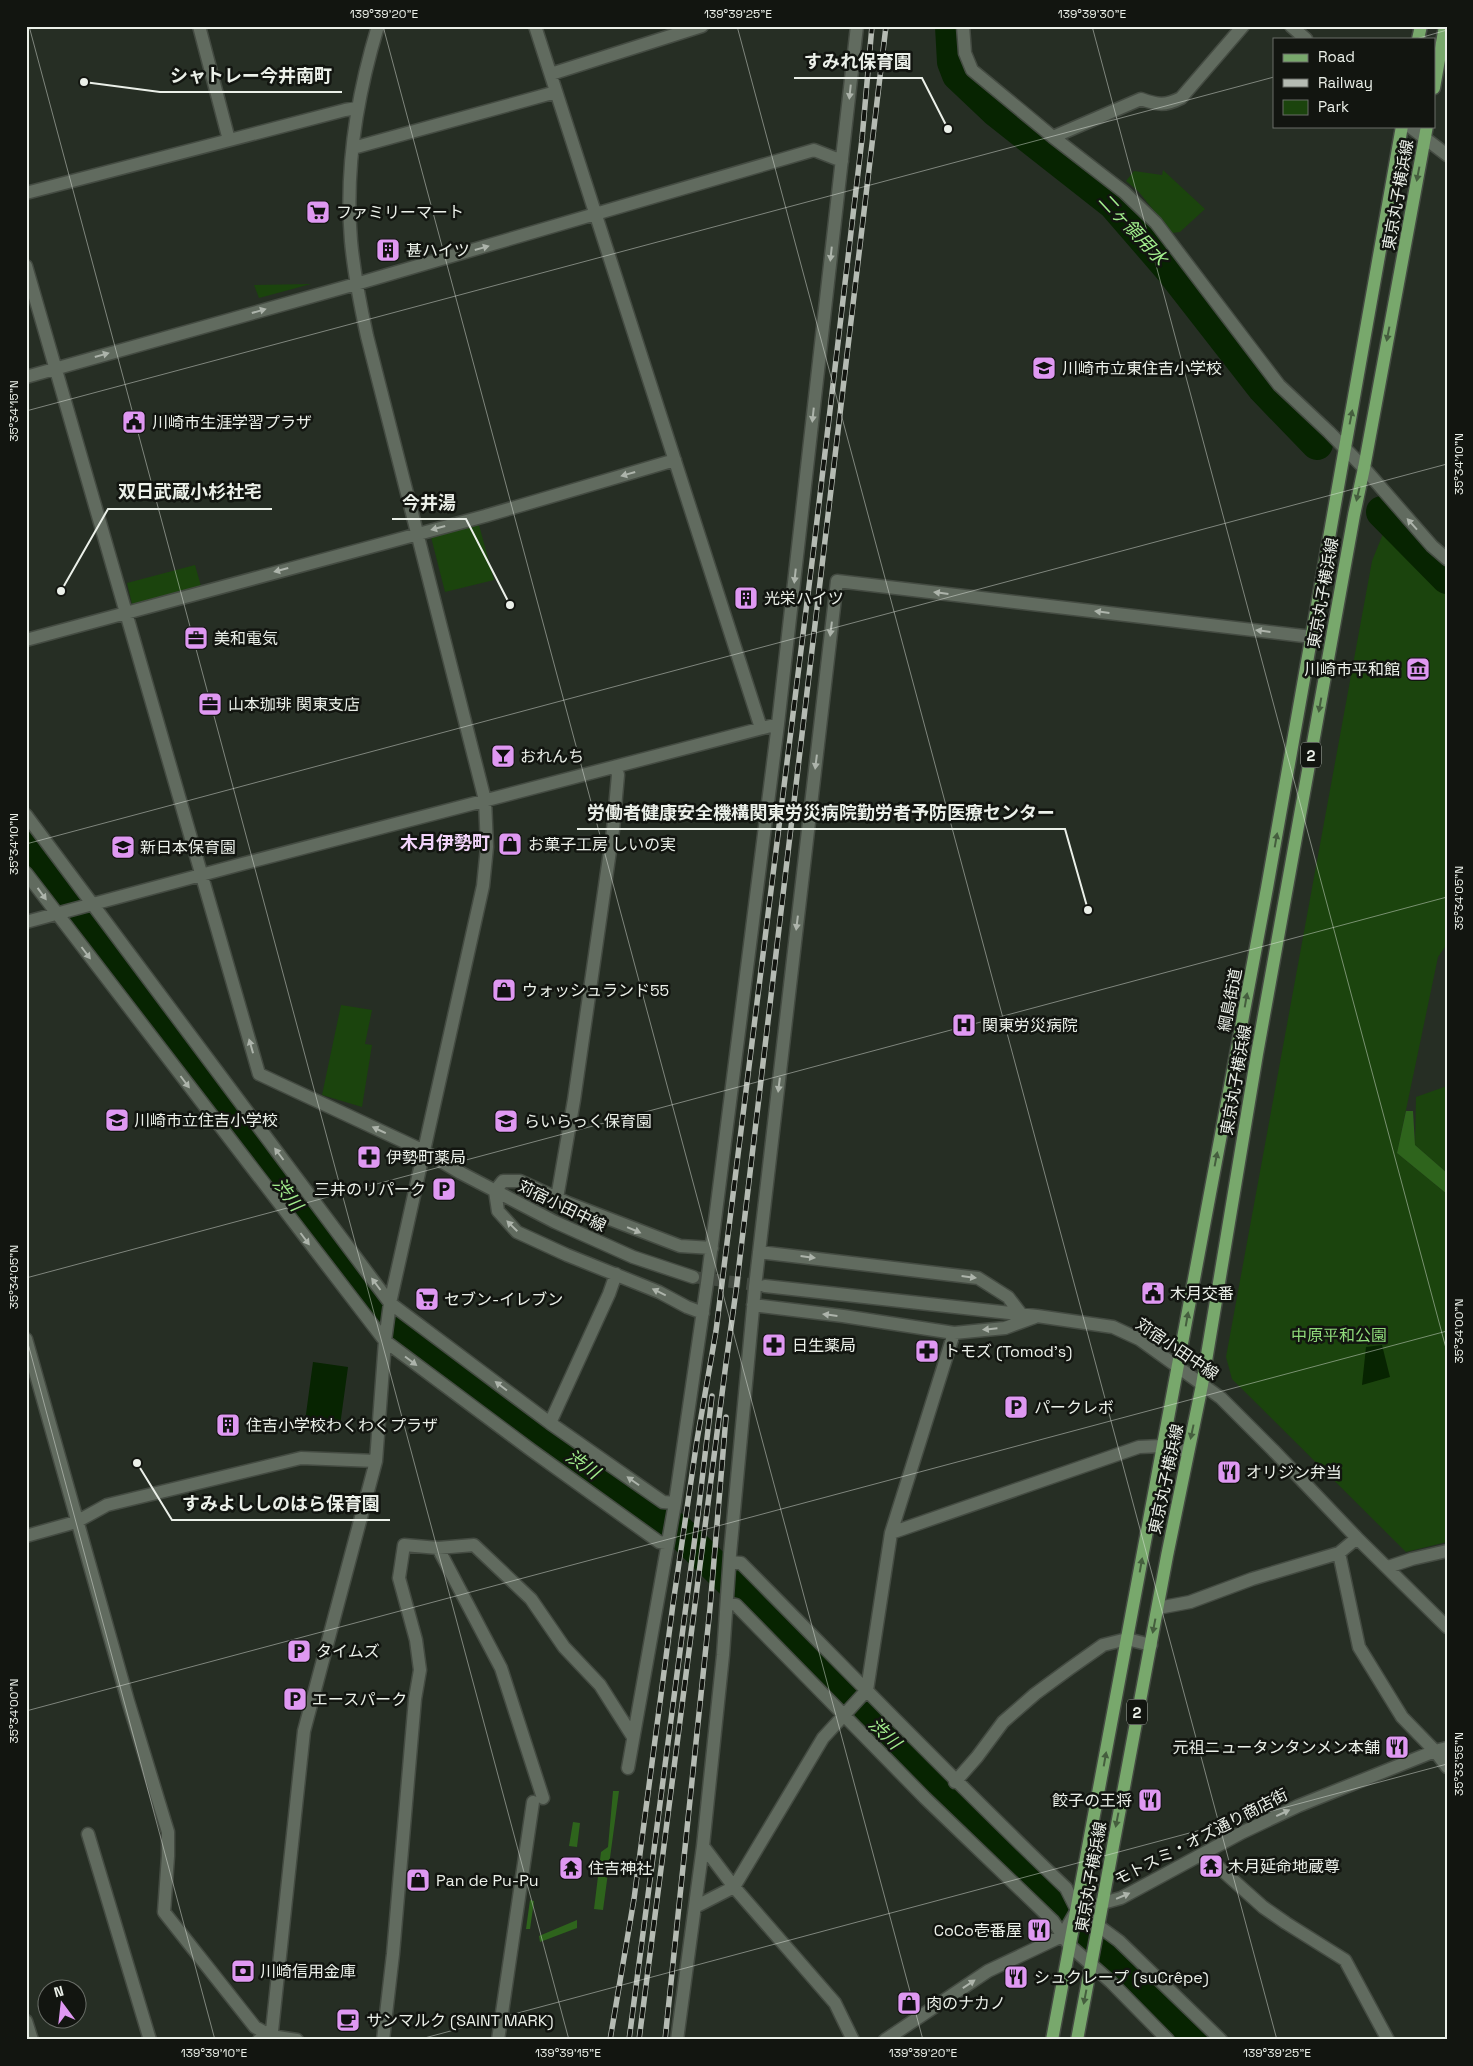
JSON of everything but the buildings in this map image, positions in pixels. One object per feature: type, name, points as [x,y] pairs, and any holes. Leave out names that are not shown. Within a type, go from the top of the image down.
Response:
[{"type":"main road","points":[[1436,77],[1445,26]]},
{"type":"main road","name":"東京丸子横浜線","points":[[1312,637],[1402,128]]},
{"type":"main road","name":"東京丸子横浜線","points":[[1077,2040],[1202,1384],[1257,1054],[1354,514],[1427,128]]},
{"type":"main road","name":"綱島街道","points":[[1178,1367],[1312,637]]},
{"type":"main road","name":"東京丸子横浜線","points":[[1052,2040],[1066,1940],[1076,1910],[1178,1367]]},
{"type":"street","points":[[199,26],[229,140]]},
{"type":"street","points":[[267,2039],[304,1731],[376,1461],[385,1341],[390,1303],[483,886],[487,846],[485,800],[367,336],[356,284],[350,198],[353,148],[357,108],[378,26]]},
{"type":"street","points":[[535,26],[761,728]]},
{"type":"street","points":[[551,74],[702,26]]},
{"type":"street","points":[[628,1768],[675,1503],[712,1248],[778,724],[857,26]]},
{"type":"street","points":[[963,26],[965,53],[972,70],[1053,137],[1124,192],[1156,223],[1279,386],[1329,432],[1364,468],[1432,546],[1447,559]]},
{"type":"street","points":[[1053,137],[1141,99],[1156,104],[1170,103],[1181,98],[1243,26]]},
{"type":"street","points":[[1291,26],[1305,38]]},
{"type":"street","points":[[353,148],[556,92]]},
{"type":"street","points":[[26,193],[357,108]]},
{"type":"street","points":[[1412,128],[1447,155]]},
{"type":"street","points":[[26,376],[356,284],[814,150],[842,161]]},
{"type":"street","name":"苅宿小田中線","points":[[26,266],[200,875],[259,1074],[424,1151],[555,1222],[633,1257],[693,1276]]},
{"type":"street","points":[[26,640],[417,534],[675,460]]},
{"type":"street","points":[[677,2040],[703,1846],[727,1603],[753,1305],[837,581],[1312,637]]},
{"type":"street","points":[[26,922],[778,724]]},
{"type":"street","points":[[557,1198],[574,1100],[613,830],[618,775],[616,768]]},
{"type":"street","points":[[26,815],[390,1303],[550,1423],[663,1502],[675,1503]]},
{"type":"street","points":[[26,873],[385,1341],[477,1411],[659,1542],[668,1543]]},
{"type":"street","points":[[703,1313],[659,1292],[567,1255],[517,1232],[498,1211],[495,1191],[503,1182],[520,1181],[557,1198],[680,1246],[712,1248]]},
{"type":"street","points":[[760,1252],[978,1278],[1008,1297],[1021,1314]]},
{"type":"street","points":[[550,1423],[609,1294],[616,1274]]},
{"type":"street","name":"苅宿小田中線","points":[[765,1286],[1037,1316],[1113,1327],[1139,1339],[1221,1398],[1274,1450],[1357,1538],[1447,1627]]},
{"type":"street","points":[[753,1305],[852,1317],[954,1333],[1005,1328],[1037,1316]]},
{"type":"street","points":[[695,1907],[734,1887],[823,1738],[867,1690],[891,1533],[954,1333]]},
{"type":"street","points":[[26,1339],[76,1522],[168,1832],[164,1912],[255,2027],[267,2039],[297,2040]]},
{"type":"street","points":[[891,1533],[1139,1448],[1162,1446],[1188,1451]]},
{"type":"street","points":[[26,1536],[76,1522],[107,1505],[301,1458],[376,1461]]},
{"type":"street","points":[[1158,1608],[1190,1602],[1252,1579],[1339,1553],[1357,1538]]},
{"type":"street","points":[[383,2040],[393,1954],[415,1699],[420,1670],[416,1640],[399,1578],[404,1545],[438,1548],[474,1545],[531,1599],[564,1647],[600,1685],[633,1737]]},
{"type":"street","points":[[438,1548],[501,1668],[538,1800],[498,2040]]},
{"type":"street","points":[[1388,1568],[1412,1559],[1447,1551]]},
{"type":"street","points":[[1339,1553],[1359,1647],[1402,1717],[1441,1749],[1447,1767]]},
{"type":"street","points":[[730,1560],[741,1563],[955,1782],[1066,1888],[1076,1910],[1119,1942],[1221,2040]]},
{"type":"street","points":[[727,1603],[736,1605],[925,1798],[1053,1921],[1066,1940],[1168,2040]]},
{"type":"street","points":[[955,1782],[977,1757],[1003,1722],[1036,1694],[1103,1645],[1127,1639],[1151,1645]]},
{"type":"street","name":"モトスミ・オズ通り商店街","points":[[1076,1910],[1122,1898],[1243,1832],[1298,1806],[1441,1749]]},
{"type":"street","points":[[88,1834],[150,2040]]},
{"type":"street","points":[[703,1846],[734,1887],[835,2003],[853,2040]]},
{"type":"street","points":[[1204,1854],[1263,1907],[1345,1960],[1388,2040]]},
{"type":"street","points":[[884,2040],[988,1971],[1066,1940]]},
{"type":"street","points":[[26,2021],[32,2040]]},
{"type":"green space","points":[[1163,170],[1205,209],[1180,232],[1172,233],[1138,191],[1126,181],[1134,171],[1162,175]]},
{"type":"green space","points":[[311,284],[259,298],[254,285]]},
{"type":"green space","name":"中原平和公園","points":[[1393,509],[1447,568],[1447,944],[1438,957],[1397,1153],[1447,1194],[1447,1542],[1406,1552],[1232,1379],[1226,1357],[1372,561]]},
{"type":"green space","points":[[479,525],[494,580],[445,592],[431,537]]},
{"type":"green space","points":[[195,565],[201,586],[132,604],[127,583]]},
{"type":"green space","points":[[341,1005],[372,1010],[365,1044],[372,1045],[362,1107],[322,1095]]},
{"type":"green space","points":[[1447,1086],[1447,1173],[1415,1145],[1416,1097]]},
{"type":"green space","points":[[1406,1111],[1413,1111],[1415,1145],[1447,1173],[1447,1194],[1397,1153]]},
{"type":"green space","points":[[613,1791],[619,1791],[603,1910],[594,1909],[601,1852],[608,1847]]},
{"type":"green space","points":[[573,1822],[580,1823],[577,1847],[569,1846]]},
{"type":"green space","points":[[530,1900],[534,1901],[530,1929],[526,1929]]},
{"type":"green space","points":[[577,1920],[577,1928],[540,1942],[539,1936]]},
{"type":"shaded area","points":[[1382,1345],[1390,1377],[1362,1385],[1366,1347]]},
{"type":"shaded area","points":[[313,1362],[348,1367],[339,1433],[304,1429]]},
{"type":"waterway","name":"二ヶ領用水","points":[[951,26],[953,62],[958,75],[996,111],[1114,204],[1171,270],[1263,388],[1317,444]]},
{"type":"waterway","name":"二ヶ領用水","points":[[1382,512],[1447,578]]},
{"type":"waterway","name":"渋川","points":[[26,843],[382,1320],[395,1333],[679,1531],[1197,2040]]},
{"type":"tunnel","points":[[693,1277],[765,1286]]},
{"type":"railway","points":[[610,2040],[634,1899],[673,1604],[697,1440],[716,1331],[814,546],[862,139],[872,26]]},
{"type":"railway","points":[[639,2040],[736,1291],[886,26]]},
{"type":"railway","points":[[629,2040],[712,1396]]},
{"type":"railway","points":[[665,2040],[710,1608],[726,1417]]},
{"type":"place","name":"シャトレー今井南町","points":[[84,82]]},
{"type":"place","name":"すみれ保育園","points":[[948,129]]},
{"type":"place","name":"ファミリーマート","points":[[318,212]]},
{"type":"place","name":"甚ハイツ","points":[[388,250]]},
{"type":"place","name":"川崎市立東住吉小学校","points":[[1044,368]]},
{"type":"place","name":"川崎市生涯学習プラザ","points":[[134,422]]},
{"type":"place","name":"双日武蔵小杉社宅","points":[[61,591]]},
{"type":"place","name":"光栄ハイツ","points":[[746,598]]},
{"type":"place","name":"今井湯","points":[[510,605]]},
{"type":"place","name":"美和電気","points":[[196,638]]},
{"type":"place","name":"川崎市平和館","points":[[1418,669]]},
{"type":"place","name":"山本珈琲 関東支店","points":[[210,704]]},
{"type":"place","name":"おれんち","points":[[503,756]]},
{"type":"place","name":"お菓子工房 しいの実","points":[[510,844]]},
{"type":"place","name":"新日本保育園","points":[[123,847]]},
{"type":"place","name":"労働者健康安全機構関東労災病院勤労者予防医療センター","points":[[1088,910]]},
{"type":"place","name":"ウォッシュランド55","points":[[504,990]]},
{"type":"place","name":"関東労災病院","points":[[964,1025]]},
{"type":"place","name":"川崎市立住吉小学校","points":[[117,1120]]},
{"type":"place","name":"らいらっく保育園","points":[[506,1121]]},
{"type":"place","name":"伊勢町薬局","points":[[369,1157]]},
{"type":"place","name":"三井のリパーク","points":[[444,1189]]},
{"type":"place","name":"木月交番","points":[[1153,1293]]},
{"type":"place","name":"セブン-イレブン","points":[[427,1299]]},
{"type":"place","name":"日生薬局","points":[[774,1345]]},
{"type":"place","name":"トモズ (Tomod's)","points":[[927,1351]]},
{"type":"place","name":"パークレボ","points":[[1016,1407]]},
{"type":"place","name":"住吉小学校わくわくプラザ","points":[[228,1425]]},
{"type":"place","name":"すみよししのはら保育園","points":[[137,1463]]},
{"type":"place","name":"オリジン弁当","points":[[1229,1472]]},
{"type":"place","name":"タイムズ","points":[[299,1651]]},
{"type":"place","name":"エースパーク","points":[[295,1699]]},
{"type":"place","name":"元祖ニュータンタンメン本舗","points":[[1397,1747]]},
{"type":"place","name":"餃子の王将","points":[[1150,1800]]},
{"type":"place","name":"木月延命地蔵尊","points":[[1211,1866]]},
{"type":"place","name":"住吉神社","points":[[571,1868]]},
{"type":"place","name":"Pan de Pu-Pu","points":[[418,1880]]},
{"type":"place","name":"CoCo壱番屋","points":[[1039,1930]]},
{"type":"place","name":"川崎信用金庫","points":[[243,1971]]},
{"type":"place","name":"シュクレープ (suCrêpe)","points":[[1016,1977]]},
{"type":"place","name":"肉のナカノ","points":[[909,2003]]},
{"type":"place","name":"サンマルク (SAINT MARK)","points":[[348,2020]]},
{"type":"district","name":"木月伊勢町","points":[[445,842]]}]
